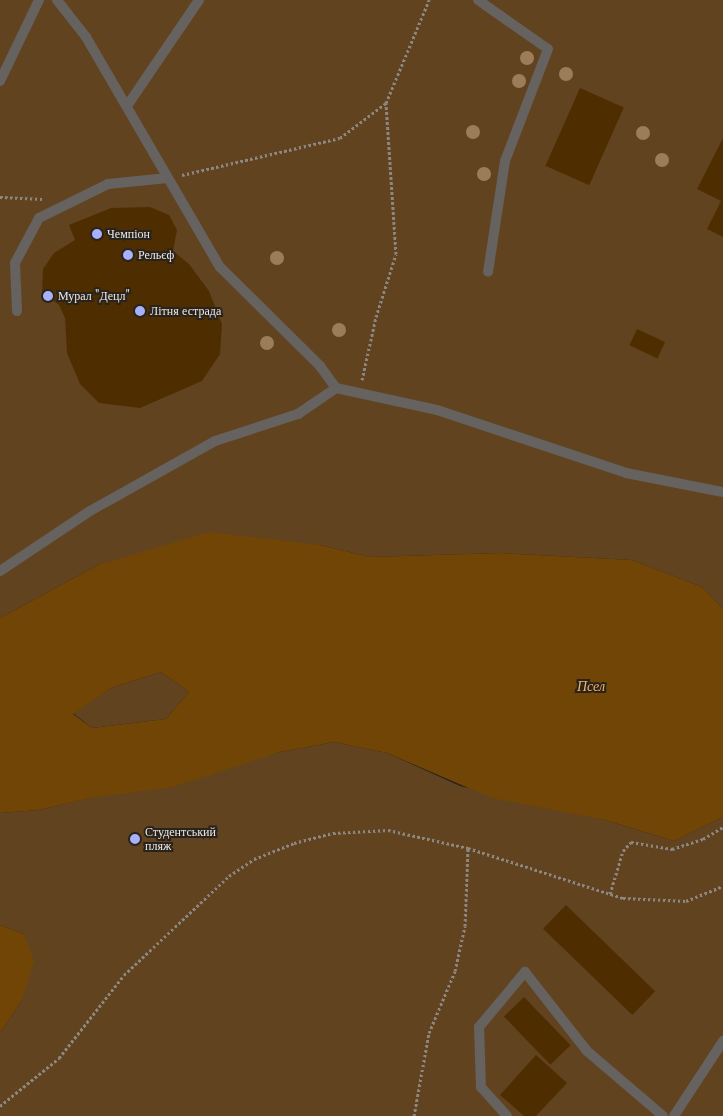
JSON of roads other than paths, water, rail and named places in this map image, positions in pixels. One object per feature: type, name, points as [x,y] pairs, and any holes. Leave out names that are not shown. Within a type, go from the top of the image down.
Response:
[{"type":"lane","points":[[0,81],[39,0]]},
{"type":"lane","points":[[57,0],[86,37],[220,267],[320,366],[336,388],[437,410],[626,473],[723,492]]},
{"type":"lane","points":[[126,106],[199,0]]},
{"type":"lane","points":[[478,0],[548,49],[504,161],[488,272]]},
{"type":"lane","points":[[17,311],[15,263],[39,218],[108,184],[168,178]]},
{"type":"lane","points":[[0,571],[90,511],[215,441],[298,414],[336,388]]},
{"type":"lane","points":[[507,1116],[482,1088],[479,1027],[525,972],[587,1051],[663,1116]]},
{"type":"lane","points":[[674,1116],[723,1041]]},
{"type":"water","name":"Псел","points":[[209,532],[320,545],[370,557],[499,553],[632,560],[702,587],[723,609],[723,817],[674,841],[605,820],[492,798],[387,753],[334,742],[280,752],[173,787],[90,798],[39,810],[0,813],[0,618],[98,565]],"holes":[[[161,672],[189,692],[166,719],[92,728],[73,714],[111,688]]]},
{"type":"water","points":[[0,925],[24,934],[34,961],[22,1000],[0,1033]]},
{"type":"place","name":"Чемпіон","points":[[97,234]]},
{"type":"place","name":"Рельєф","points":[[128,255]]},
{"type":"place","name":"Мурал \"Децл\"","points":[[48,296]]},
{"type":"place","name":"Літня естрада","points":[[140,311]]},
{"type":"place","name":"Студентський пляж","points":[[135,839]]}]
